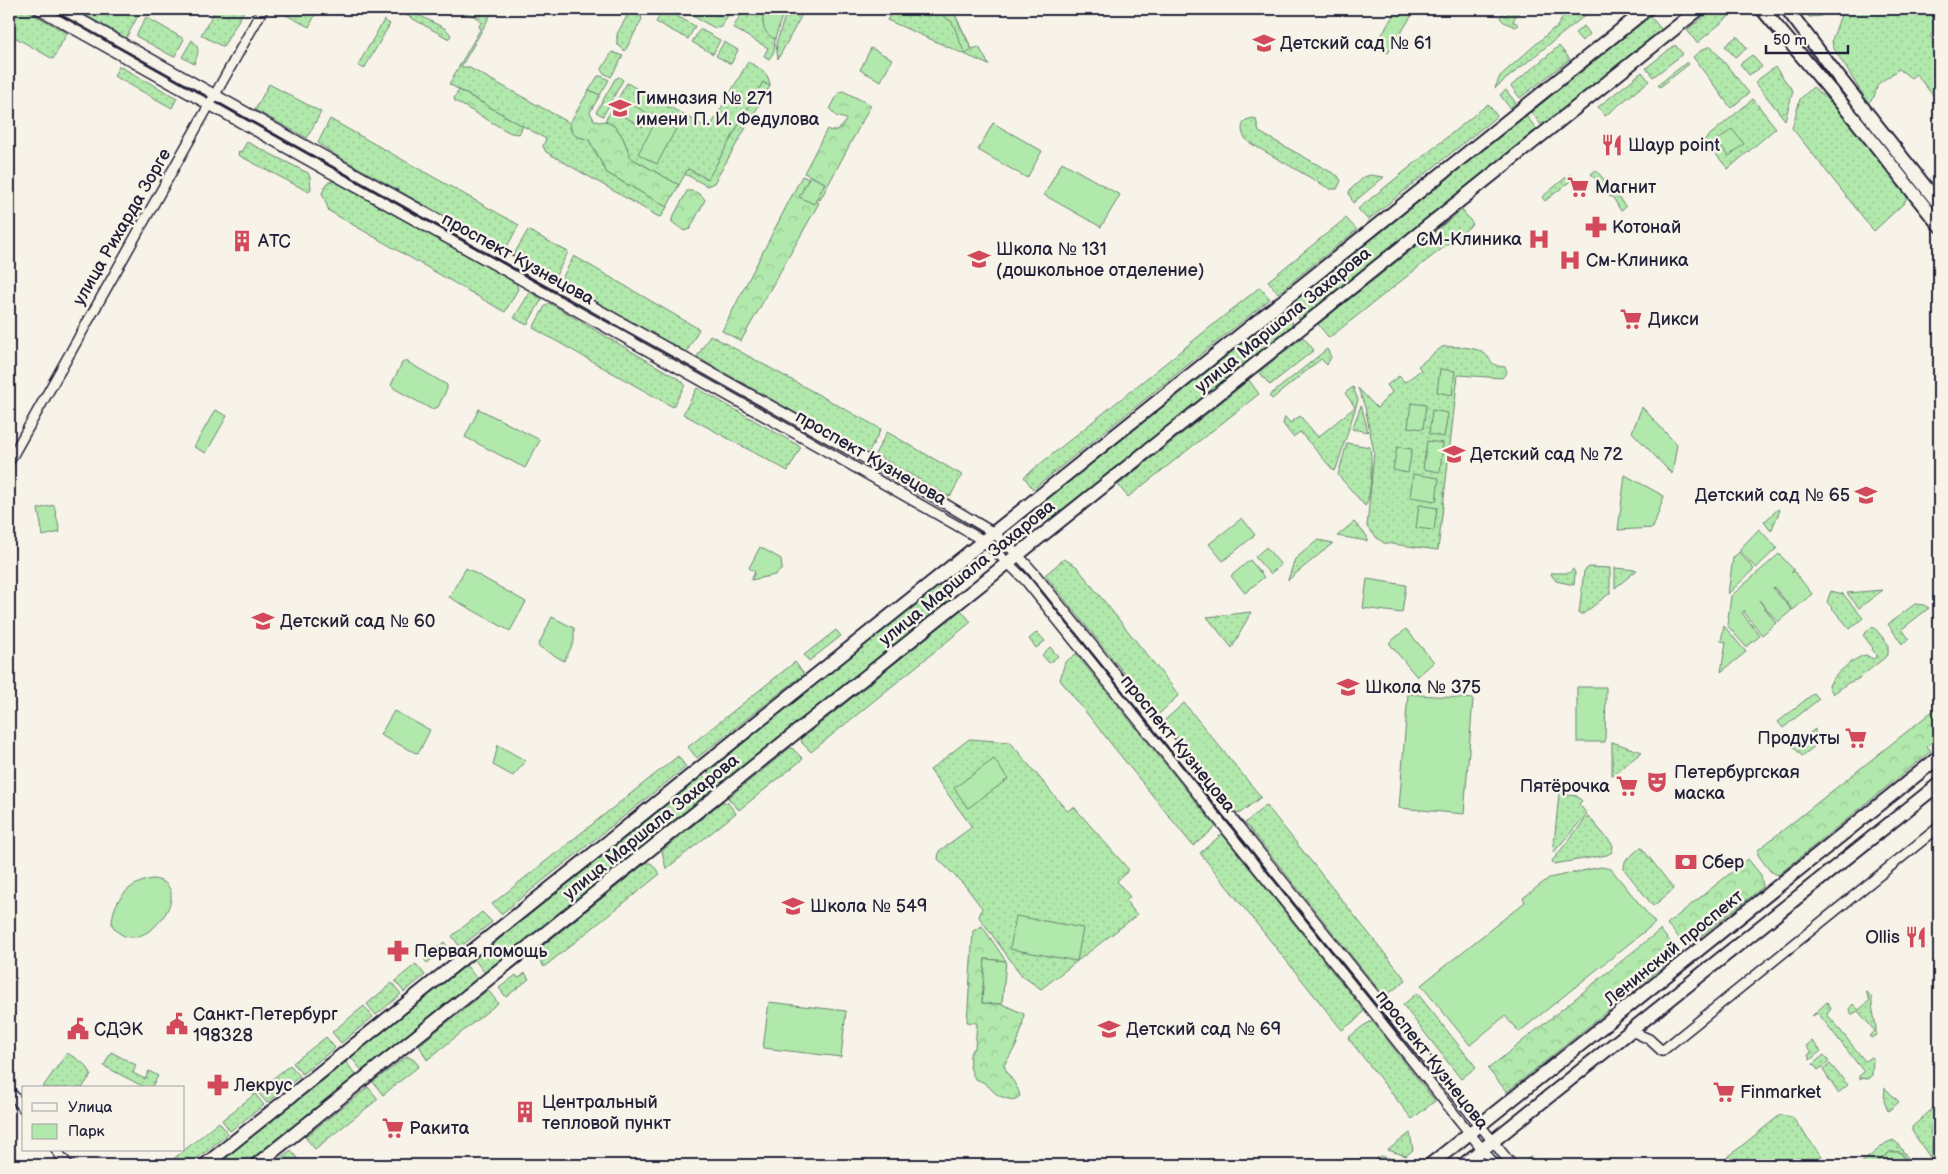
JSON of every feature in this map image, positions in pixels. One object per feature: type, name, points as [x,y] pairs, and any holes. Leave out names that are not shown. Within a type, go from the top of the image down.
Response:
[{"type":"street","name":"проспект Кузнецова","points":[[38,9],[799,435],[989,537]]},
{"type":"street","name":"проспект Кузнецова","points":[[62,9],[932,496],[989,537],[1013,558],[1474,1129],[1487,1146],[1495,1165]]},
{"type":"street","name":"улица Рихарда Зорге","points":[[9,462],[263,9]]},
{"type":"street","name":"улица Маршала Захарова","points":[[205,1165],[1647,9]]},
{"type":"street","name":"улица Маршала Захарова","points":[[256,1165],[1699,9]]},
{"type":"street","points":[[1762,9],[1857,122],[1939,225]]},
{"type":"street","points":[[1787,9],[1939,204]]},
{"type":"street","name":"Ленинский проспект","points":[[1430,1165],[1939,757]]},
{"type":"street","name":"Ленинский проспект","points":[[1463,1165],[1939,784]]},
{"type":"street","points":[[1630,1031],[1649,1039],[1662,1051],[1939,826]]},
{"type":"street","points":[[9,1090],[22,1106]]},
{"type":"street","name":"проспект Кузнецова","points":[[1487,1146],[1512,1165]]},
{"type":"street","points":[[58,1152],[68,1165]]},
{"type":"green space","points":[[9,9],[24,9],[67,33],[53,59],[9,34]]},
{"type":"green space","points":[[75,9],[134,9],[140,12],[126,38]]},
{"type":"green space","points":[[216,9],[245,9],[223,47],[201,35]]},
{"type":"green space","points":[[287,9],[318,9],[309,27],[284,14]]},
{"type":"green space","points":[[460,9],[482,9],[477,18]]},
{"type":"green space","points":[[485,9],[494,9],[461,67],[468,67],[570,123],[571,131],[576,136],[589,140],[607,173],[667,207],[662,216],[659,217],[546,152],[543,146],[546,139],[449,84],[481,28],[479,27],[481,22],[478,20]]},
{"type":"green space","points":[[631,9],[639,9],[642,19],[625,51],[617,44],[617,34]]},
{"type":"green space","points":[[664,9],[695,26],[688,39],[656,22]]},
{"type":"green space","points":[[679,9],[725,9],[730,12],[721,27],[715,28]]},
{"type":"green space","points":[[744,9],[765,9],[764,26],[775,39],[774,52],[769,59],[764,56],[768,48],[733,28]]},
{"type":"green space","points":[[765,9],[784,9],[775,39],[765,30],[763,18]]},
{"type":"green space","points":[[787,9],[805,9],[778,59],[776,45]]},
{"type":"green space","points":[[894,9],[952,9],[972,49],[979,47],[989,65],[887,20]]},
{"type":"green space","points":[[939,9],[952,9],[972,50],[965,54],[952,22],[943,16]]},
{"type":"green space","points":[[1397,9],[1414,12],[1388,53],[1375,46]]},
{"type":"green space","points":[[1511,9],[1520,9],[1513,21],[1519,25],[1515,27],[1500,18],[1502,14],[1506,16]]},
{"type":"green space","points":[[1574,9],[1593,9],[1495,88],[1500,76],[1553,29],[1555,30],[1564,15],[1568,15]]},
{"type":"green space","points":[[1714,9],[1738,9],[1697,43],[1687,30]]},
{"type":"green space","points":[[1801,9],[1813,9],[1821,16],[1809,17]]},
{"type":"green space","points":[[1843,9],[1939,9],[1939,28],[1930,36],[1939,47],[1939,51],[1935,55],[1939,61],[1939,103],[1916,74],[1911,78],[1899,69],[1878,84],[1874,97],[1868,103],[1833,47],[1832,40]]},
{"type":"green space","points":[[411,11],[446,29],[451,35],[449,39],[406,15]]},
{"type":"green space","points":[[1650,16],[1662,30],[1542,126],[1531,112]]},
{"type":"green space","points":[[146,17],[184,39],[175,56],[136,36]]},
{"type":"green space","points":[[384,20],[390,24],[364,69],[358,65]]},
{"type":"green space","points":[[1584,26],[1590,34],[1582,41],[1575,33]]},
{"type":"green space","points":[[700,29],[720,40],[713,54],[692,42]]},
{"type":"green space","points":[[1737,36],[1747,48],[1735,57],[1725,46]]},
{"type":"green space","points":[[192,40],[197,46],[198,51],[194,64],[182,57]]},
{"type":"green space","points":[[724,42],[738,50],[731,64],[716,56]]},
{"type":"green space","points":[[1675,45],[1683,54],[1653,77],[1646,68]]},
{"type":"green space","points":[[1559,46],[1570,59],[1520,98],[1511,86]]},
{"type":"green space","points":[[1711,46],[1749,93],[1731,108],[1693,57],[1703,49]]},
{"type":"green space","points":[[871,48],[892,59],[881,81],[860,70]]},
{"type":"green space","points":[[612,52],[623,56],[611,77],[602,72],[602,69]]},
{"type":"green space","points":[[1752,55],[1762,67],[1749,75],[1740,64]]},
{"type":"green space","points":[[748,62],[766,74],[770,86],[763,82],[708,180],[688,169],[679,185],[631,158],[623,138],[616,127],[605,121],[627,83],[709,129]]},
{"type":"green space","points":[[1687,62],[1689,64],[1660,87],[1658,85]]},
{"type":"green space","points":[[119,66],[177,98],[172,108],[114,76]]},
{"type":"green space","points":[[1775,67],[1793,91],[1785,120],[1755,82]]},
{"type":"green space","points":[[1642,72],[1649,81],[1605,116],[1598,107]]},
{"type":"green space","points":[[598,76],[609,80],[600,95],[589,90]]},
{"type":"green space","points":[[619,77],[623,80],[603,116],[596,112],[615,79]]},
{"type":"green space","points":[[763,82],[770,86],[714,183],[707,186],[685,174],[688,169],[708,179]]},
{"type":"green space","points":[[269,84],[321,112],[307,138],[255,110]]},
{"type":"green space","points":[[1813,87],[1838,108],[1908,195],[1904,203],[1874,231],[1792,128],[1800,99]]},
{"type":"green space","points":[[459,90],[523,126],[519,134],[505,130],[455,101],[454,98]]},
{"type":"green space","points":[[589,90],[600,95],[590,112],[594,120],[599,122],[605,121],[616,127],[623,138],[631,158],[679,185],[667,207],[607,173],[589,140],[576,136],[571,131],[570,123]]},
{"type":"green space","points":[[1506,90],[1516,103],[1510,108],[1500,95]]},
{"type":"green space","points":[[843,91],[871,105],[820,200],[817,199],[825,183],[804,173],[827,129],[836,130],[845,122],[846,119],[836,116],[830,109],[839,92]]},
{"type":"green space","points":[[1753,99],[1776,128],[1728,169],[1704,140]]},
{"type":"green space","points":[[625,100],[650,115],[643,127],[617,113]]},
{"type":"green space","points":[[1488,104],[1497,116],[1368,220],[1358,209]]},
{"type":"green space","points":[[1526,116],[1537,129],[1300,320],[1289,306]]},
{"type":"green space","points":[[330,119],[519,225],[505,250],[334,154],[318,143]]},
{"type":"green space","points":[[657,119],[676,129],[657,164],[638,154]]},
{"type":"green space","points":[[1256,119],[1259,132],[1338,176],[1341,181],[1337,189],[1330,189],[1247,141],[1242,129],[1246,120]]},
{"type":"green space","points":[[993,123],[1042,151],[1027,178],[978,150]]},
{"type":"green space","points":[[1732,129],[1744,144],[1729,156],[1717,141]]},
{"type":"green space","points":[[247,142],[308,173],[311,189],[309,192],[240,156],[238,154],[239,151],[241,152]]},
{"type":"green space","points":[[1062,162],[1120,195],[1101,227],[1044,195]]},
{"type":"green space","points":[[1596,170],[1626,207],[1621,211],[1612,196],[1610,197],[1591,174]]},
{"type":"green space","points":[[1570,174],[1573,179],[1545,201],[1542,197]]},
{"type":"green space","points":[[1370,175],[1384,177],[1353,203],[1349,193],[1350,190],[1364,177]]},
{"type":"green space","points":[[802,176],[809,179],[800,197],[815,204],[816,201],[819,203],[741,341],[722,331]]},
{"type":"green space","points":[[810,176],[825,183],[814,204],[799,197]]},
{"type":"green space","points":[[334,181],[516,282],[518,289],[505,312],[329,211],[322,193],[328,182]]},
{"type":"green space","points":[[687,191],[697,193],[705,200],[690,229],[684,231],[672,222],[672,219]]},
{"type":"green space","points":[[1462,210],[1473,224],[1329,338],[1318,324]]},
{"type":"green space","points":[[1346,218],[1357,230],[1278,293],[1268,281]]},
{"type":"green space","points":[[528,230],[568,252],[554,279],[513,256]]},
{"type":"green space","points":[[574,256],[699,329],[686,353],[560,282]]},
{"type":"green space","points":[[1260,287],[1270,299],[1033,489],[1024,477]]},
{"type":"green space","points":[[530,292],[542,299],[527,325],[514,318]]},
{"type":"green space","points":[[549,303],[682,381],[685,385],[673,407],[533,328],[545,306]]},
{"type":"green space","points":[[1283,311],[1294,325],[1050,520],[1039,506]]},
{"type":"green space","points":[[710,335],[881,429],[868,454],[697,357]]},
{"type":"green space","points":[[1303,337],[1314,350],[1270,385],[1259,372]]},
{"type":"green space","points":[[1442,347],[1463,347],[1479,350],[1496,365],[1505,367],[1507,372],[1502,378],[1458,375],[1438,550],[1384,543],[1367,527],[1374,452],[1365,407],[1358,388],[1377,408],[1392,392],[1387,385],[1399,376],[1405,382],[1421,370],[1418,366]]},
{"type":"green space","points":[[1327,349],[1331,357],[1327,365],[1321,359],[1272,399],[1269,396]]},
{"type":"green space","points":[[406,361],[447,385],[447,389],[438,407],[431,409],[391,385],[402,363]]},
{"type":"green space","points":[[1440,369],[1455,371],[1452,395],[1437,392]]},
{"type":"green space","points":[[1249,380],[1259,394],[1128,497],[1118,485]]},
{"type":"green space","points":[[1353,387],[1358,400],[1334,471],[1300,432],[1293,437],[1283,424],[1285,417],[1290,423],[1300,416],[1318,437],[1355,407],[1345,393]]},
{"type":"green space","points":[[697,388],[801,447],[788,471],[683,414]]},
{"type":"green space","points":[[1411,403],[1426,405],[1423,429],[1408,427]]},
{"type":"green space","points":[[1361,406],[1362,408],[1368,432],[1352,429]]},
{"type":"green space","points":[[1642,407],[1677,445],[1672,474],[1632,432]]},
{"type":"green space","points":[[479,409],[540,440],[525,468],[465,437]]},
{"type":"green space","points":[[215,410],[227,416],[206,453],[194,447]]},
{"type":"green space","points":[[1432,410],[1448,413],[1444,437],[1429,434]]},
{"type":"green space","points":[[887,432],[962,475],[951,495],[948,496],[875,454]]},
{"type":"green space","points":[[1427,441],[1443,443],[1440,472],[1423,469]]},
{"type":"green space","points":[[1347,443],[1370,447],[1370,487],[1365,506],[1338,475]]},
{"type":"green space","points":[[1397,447],[1412,449],[1408,473],[1393,470]]},
{"type":"green space","points":[[1413,474],[1439,478],[1436,501],[1410,497]]},
{"type":"green space","points":[[1625,475],[1664,496],[1653,528],[1618,530]]},
{"type":"green space","points":[[54,505],[60,532],[43,536],[38,509]]},
{"type":"green space","points":[[1419,505],[1437,508],[1434,530],[1416,528]]},
{"type":"green space","points":[[1778,509],[1780,510],[1771,531],[1764,522]]},
{"type":"green space","points":[[1242,518],[1255,535],[1223,561],[1209,544]]},
{"type":"green space","points":[[1354,522],[1367,536],[1367,541],[1337,536]]},
{"type":"green space","points":[[1759,529],[1777,548],[1756,568],[1739,550]]},
{"type":"green space","points":[[1318,540],[1333,543],[1288,580],[1295,559]]},
{"type":"green space","points":[[760,547],[781,559],[782,569],[775,575],[751,580],[755,572],[749,568]]},
{"type":"green space","points":[[1266,547],[1281,565],[1270,574],[1255,557]]},
{"type":"green space","points":[[1739,552],[1754,569],[1728,594],[1733,558]]},
{"type":"green space","points":[[1779,554],[1794,570],[1791,573],[1794,571],[1812,594],[1793,610],[1774,587],[1792,610],[1778,622],[1759,600],[1776,623],[1762,635],[1744,612],[1745,610],[1742,613],[1760,636],[1746,647],[1727,625],[1731,596]]},
{"type":"green space","points":[[1064,559],[1076,566],[1179,695],[1160,713],[1157,714],[1045,575]]},
{"type":"green space","points":[[1250,560],[1264,577],[1245,593],[1231,576]]},
{"type":"green space","points":[[1589,567],[1610,568],[1610,593],[1583,614],[1579,614],[1584,571]]},
{"type":"green space","points":[[466,568],[526,602],[510,631],[449,597]]},
{"type":"green space","points":[[1615,568],[1637,570],[1615,588]]},
{"type":"green space","points":[[1573,569],[1575,573],[1574,585],[1556,581],[1550,573],[1569,573]]},
{"type":"green space","points":[[1367,579],[1406,585],[1402,613],[1363,608]]},
{"type":"green space","points":[[939,586],[951,600],[718,786],[707,772]]},
{"type":"green space","points":[[1883,590],[1859,608],[1847,593]]},
{"type":"green space","points":[[1831,591],[1843,594],[1863,618],[1850,629],[1827,602]]},
{"type":"green space","points":[[1915,604],[1924,605],[1929,608],[1902,629],[1909,639],[1902,644],[1888,624]]},
{"type":"green space","points":[[961,610],[971,622],[811,752],[802,743],[801,739]]},
{"type":"green space","points":[[1251,612],[1232,648],[1207,617]]},
{"type":"green space","points":[[552,617],[574,628],[574,642],[564,661],[538,646]]},
{"type":"green space","points":[[1724,626],[1746,652],[1721,672],[1726,642],[1721,641]]},
{"type":"green space","points":[[1873,626],[1888,644],[1888,655],[1858,679],[1848,683],[1833,694],[1829,686],[1845,667],[1862,656],[1866,655],[1873,659],[1877,656],[1863,635]]},
{"type":"green space","points":[[1406,629],[1434,662],[1417,677],[1389,643]]},
{"type":"green space","points":[[836,630],[841,636],[809,661],[804,655]]},
{"type":"green space","points":[[1037,632],[1045,641],[1036,648],[1029,639]]},
{"type":"green space","points":[[1050,647],[1058,656],[1049,663],[1042,655]]},
{"type":"green space","points":[[1076,654],[1216,827],[1193,846],[1060,680],[1065,662]]},
{"type":"green space","points":[[795,662],[804,674],[697,758],[688,747]]},
{"type":"green space","points":[[1577,687],[1606,687],[1605,742],[1577,742]]},
{"type":"green space","points":[[1814,693],[1819,699],[1783,728],[1778,722]]},
{"type":"green space","points":[[1408,694],[1473,699],[1464,814],[1399,808]]},
{"type":"green space","points":[[1184,703],[1261,797],[1240,813],[1237,814],[1165,723],[1165,720]]},
{"type":"green space","points":[[1939,706],[1939,736],[1927,746],[1931,751],[1778,875],[1770,871],[1758,855],[1758,850]]},
{"type":"green space","points":[[394,711],[430,730],[419,752],[416,753],[380,735]]},
{"type":"green space","points":[[1815,729],[1815,746],[1802,756],[1793,746]]},
{"type":"green space","points":[[969,739],[1010,742],[1067,811],[1074,807],[1129,870],[1117,881],[1130,897],[1126,901],[1137,915],[1041,989],[1022,976],[979,917],[982,908],[966,887],[938,859],[939,851],[972,827],[930,770]]},
{"type":"green space","points":[[1612,742],[1642,752],[1613,775],[1612,775]]},
{"type":"green space","points":[[498,745],[526,761],[513,776],[493,765]]},
{"type":"green space","points":[[790,748],[803,759],[739,810],[728,798]]},
{"type":"green space","points":[[678,756],[686,767],[501,914],[492,904]]},
{"type":"green space","points":[[994,759],[1008,779],[968,808],[954,788]]},
{"type":"green space","points":[[703,775],[714,789],[485,973],[474,959]]},
{"type":"green space","points":[[1559,794],[1577,796],[1582,801],[1579,804],[1587,814],[1553,853]]},
{"type":"green space","points":[[723,801],[727,802],[736,813],[666,869],[662,851]]},
{"type":"green space","points":[[1266,805],[1406,980],[1387,995],[1384,996],[1245,823]]},
{"type":"green space","points":[[1588,816],[1613,845],[1612,852],[1607,855],[1554,864],[1552,861]]},
{"type":"green space","points":[[1222,834],[1364,1011],[1342,1030],[1200,853]]},
{"type":"green space","points":[[1641,847],[1674,889],[1653,906],[1624,869],[1625,861]]},
{"type":"green space","points":[[1748,859],[1761,875],[1763,887],[1687,947],[1667,924]]},
{"type":"green space","points":[[646,863],[651,863],[660,874],[544,967],[537,957],[543,952],[540,948]]},
{"type":"green space","points":[[1601,867],[1611,869],[1655,923],[1519,1032],[1505,1016],[1470,1045],[1421,985],[1525,902],[1523,898],[1549,878]]},
{"type":"green space","points":[[152,879],[166,884],[171,894],[169,907],[161,920],[150,930],[137,937],[124,936],[112,925],[118,901],[123,894],[136,884]]},
{"type":"green space","points":[[482,912],[492,922],[460,947],[452,936]]},
{"type":"green space","points":[[1016,916],[1083,928],[1077,961],[1010,949]]},
{"type":"green space","points":[[982,926],[1006,961],[985,959],[982,1003],[1002,1004],[1024,1014],[1016,1046],[1004,1065],[1020,1096],[1014,1100],[998,1095],[984,1083],[975,1079],[970,1065],[971,1051],[975,1048],[977,1023],[967,1022],[973,931]]},
{"type":"green space","points":[[1660,930],[1680,953],[1507,1092],[1488,1069]]},
{"type":"green space","points":[[444,942],[451,951],[440,960],[436,956],[427,963],[424,959]]},
{"type":"green space","points":[[985,959],[1006,961],[1002,1004],[982,1003]]},
{"type":"green space","points":[[416,964],[425,975],[404,992],[395,981]]},
{"type":"green space","points":[[466,965],[477,979],[362,1071],[351,1057]]},
{"type":"green space","points":[[525,973],[529,979],[506,997],[499,988],[516,975],[519,978]]},
{"type":"green space","points":[[392,983],[401,994],[376,1015],[367,1004]]},
{"type":"green space","points":[[488,990],[498,1003],[427,1060],[419,1045]]},
{"type":"green space","points":[[1867,992],[1872,998],[1876,1030],[1876,1035],[1871,1038],[1869,1036],[1875,1031],[1858,1011],[1851,1015],[1849,1009],[1853,1004],[1859,1010],[1870,1000]]},
{"type":"green space","points":[[1417,993],[1476,1067],[1461,1079],[1403,1005]]},
{"type":"green space","points":[[769,1002],[846,1011],[841,1057],[763,1048]]},
{"type":"green space","points":[[1827,1002],[1831,1009],[1827,1014],[1865,1061],[1871,1057],[1873,1058],[1872,1075],[1868,1079],[1859,1078],[1864,1072],[1818,1013],[1812,1016]]},
{"type":"green space","points":[[364,1006],[373,1017],[341,1043],[332,1032]]},
{"type":"green space","points":[[1372,1021],[1435,1101],[1412,1119],[1348,1038]]},
{"type":"green space","points":[[326,1037],[335,1048],[302,1074],[293,1063]]},
{"type":"green space","points":[[1812,1041],[1821,1051],[1810,1060],[1808,1055],[1811,1053],[1806,1046]]},
{"type":"green space","points":[[111,1052],[136,1065],[133,1073],[145,1079],[149,1071],[158,1076],[152,1086],[142,1086],[104,1066]]},
{"type":"green space","points":[[67,1053],[82,1062],[90,1071],[91,1075],[83,1086],[43,1086]]},
{"type":"green space","points":[[1824,1055],[1829,1062],[1818,1070],[1813,1064]]},
{"type":"green space","points":[[407,1056],[419,1066],[383,1095],[373,1082]]},
{"type":"green space","points":[[346,1062],[357,1076],[244,1165],[216,1165]]},
{"type":"green space","points":[[1830,1064],[1848,1085],[1838,1093],[1823,1070]]},
{"type":"green space","points":[[290,1065],[300,1076],[267,1103],[257,1091]]},
{"type":"green space","points":[[368,1087],[378,1099],[315,1149],[305,1137]]},
{"type":"green space","points":[[1885,1088],[1899,1102],[1888,1111],[1884,1101]]},
{"type":"green space","points":[[255,1094],[264,1105],[230,1131],[222,1120]]},
{"type":"green space","points":[[1938,1104],[1937,1114],[1935,1114],[1934,1121],[1932,1121],[1930,1134],[1933,1135],[1931,1159],[1912,1131],[1912,1127]]},
{"type":"green space","points":[[1780,1115],[1792,1117],[1828,1165],[1718,1165]]},
{"type":"green space","points":[[219,1122],[228,1134],[189,1165],[166,1165],[182,1152],[185,1152],[185,1150]]},
{"type":"green space","points":[[1410,1133],[1413,1150],[1406,1156],[1388,1150]]},
{"type":"green space","points":[[1893,1140],[1913,1165],[1906,1165],[1906,1160],[1900,1152],[1890,1152],[1874,1165],[1859,1165],[1886,1143]]},
{"type":"green space","points":[[291,1150],[299,1161],[294,1165],[271,1165]]},
{"type":"green space","points":[[1890,1152],[1900,1152],[1906,1160],[1906,1165],[1874,1165]]},
{"type":"green space","points":[[1381,1156],[1400,1161],[1394,1165],[1375,1165],[1374,1161]]},
{"type":"green space","points":[[1530,1157],[1543,1165],[1520,1165]]},
{"type":"place","name":"Детский сад № 61","points":[[1264,43]]},
{"type":"place","name":"Гимназия № 271 имени П. И. Федулова","points":[[620,108]]},
{"type":"place","name":"Шаур point","points":[[1612,145]]},
{"type":"place","name":"Магнит","points":[[1578,187]]},
{"type":"place","name":"Котонай","points":[[1596,227]]},
{"type":"place","name":"СМ-Клиника","points":[[1539,239]]},
{"type":"place","name":"АТС","points":[[242,241]]},
{"type":"place","name":"Школа № 131 (дошкольное отделение)","points":[[979,259]]},
{"type":"place","name":"См-Клиника","points":[[1570,260]]},
{"type":"place","name":"Дикси","points":[[1631,319]]},
{"type":"place","name":"Детский сад № 72","points":[[1454,454]]},
{"type":"place","name":"Детский сад № 65","points":[[1866,495]]},
{"type":"place","name":"Детский сад № 60","points":[[263,621]]},
{"type":"place","name":"Школа № 375","points":[[1348,687]]},
{"type":"place","name":"Продукты","points":[[1856,738]]},
{"type":"place","name":"Петербургская маска","points":[[1657,782]]},
{"type":"place","name":"Пятёрочка","points":[[1627,786]]},
{"type":"place","name":"Сбер","points":[[1686,862]]},
{"type":"place","name":"Школа № 549","points":[[793,906]]},
{"type":"place","name":"Ollis","points":[[1916,937]]},
{"type":"place","name":"Первая помощь","points":[[398,951]]},
{"type":"place","name":"Санкт-Петербург 198328","points":[[177,1024]]},
{"type":"place","name":"СДЭК","points":[[78,1029]]},
{"type":"place","name":"Детский сад № 69","points":[[1109,1029]]},
{"type":"place","name":"Лекрус","points":[[218,1085]]},
{"type":"place","name":"Finmarket","points":[[1724,1092]]},
{"type":"place","name":"Центральный тепловой пункт","points":[[525,1112]]},
{"type":"place","name":"Ракита","points":[[393,1128]]}]
